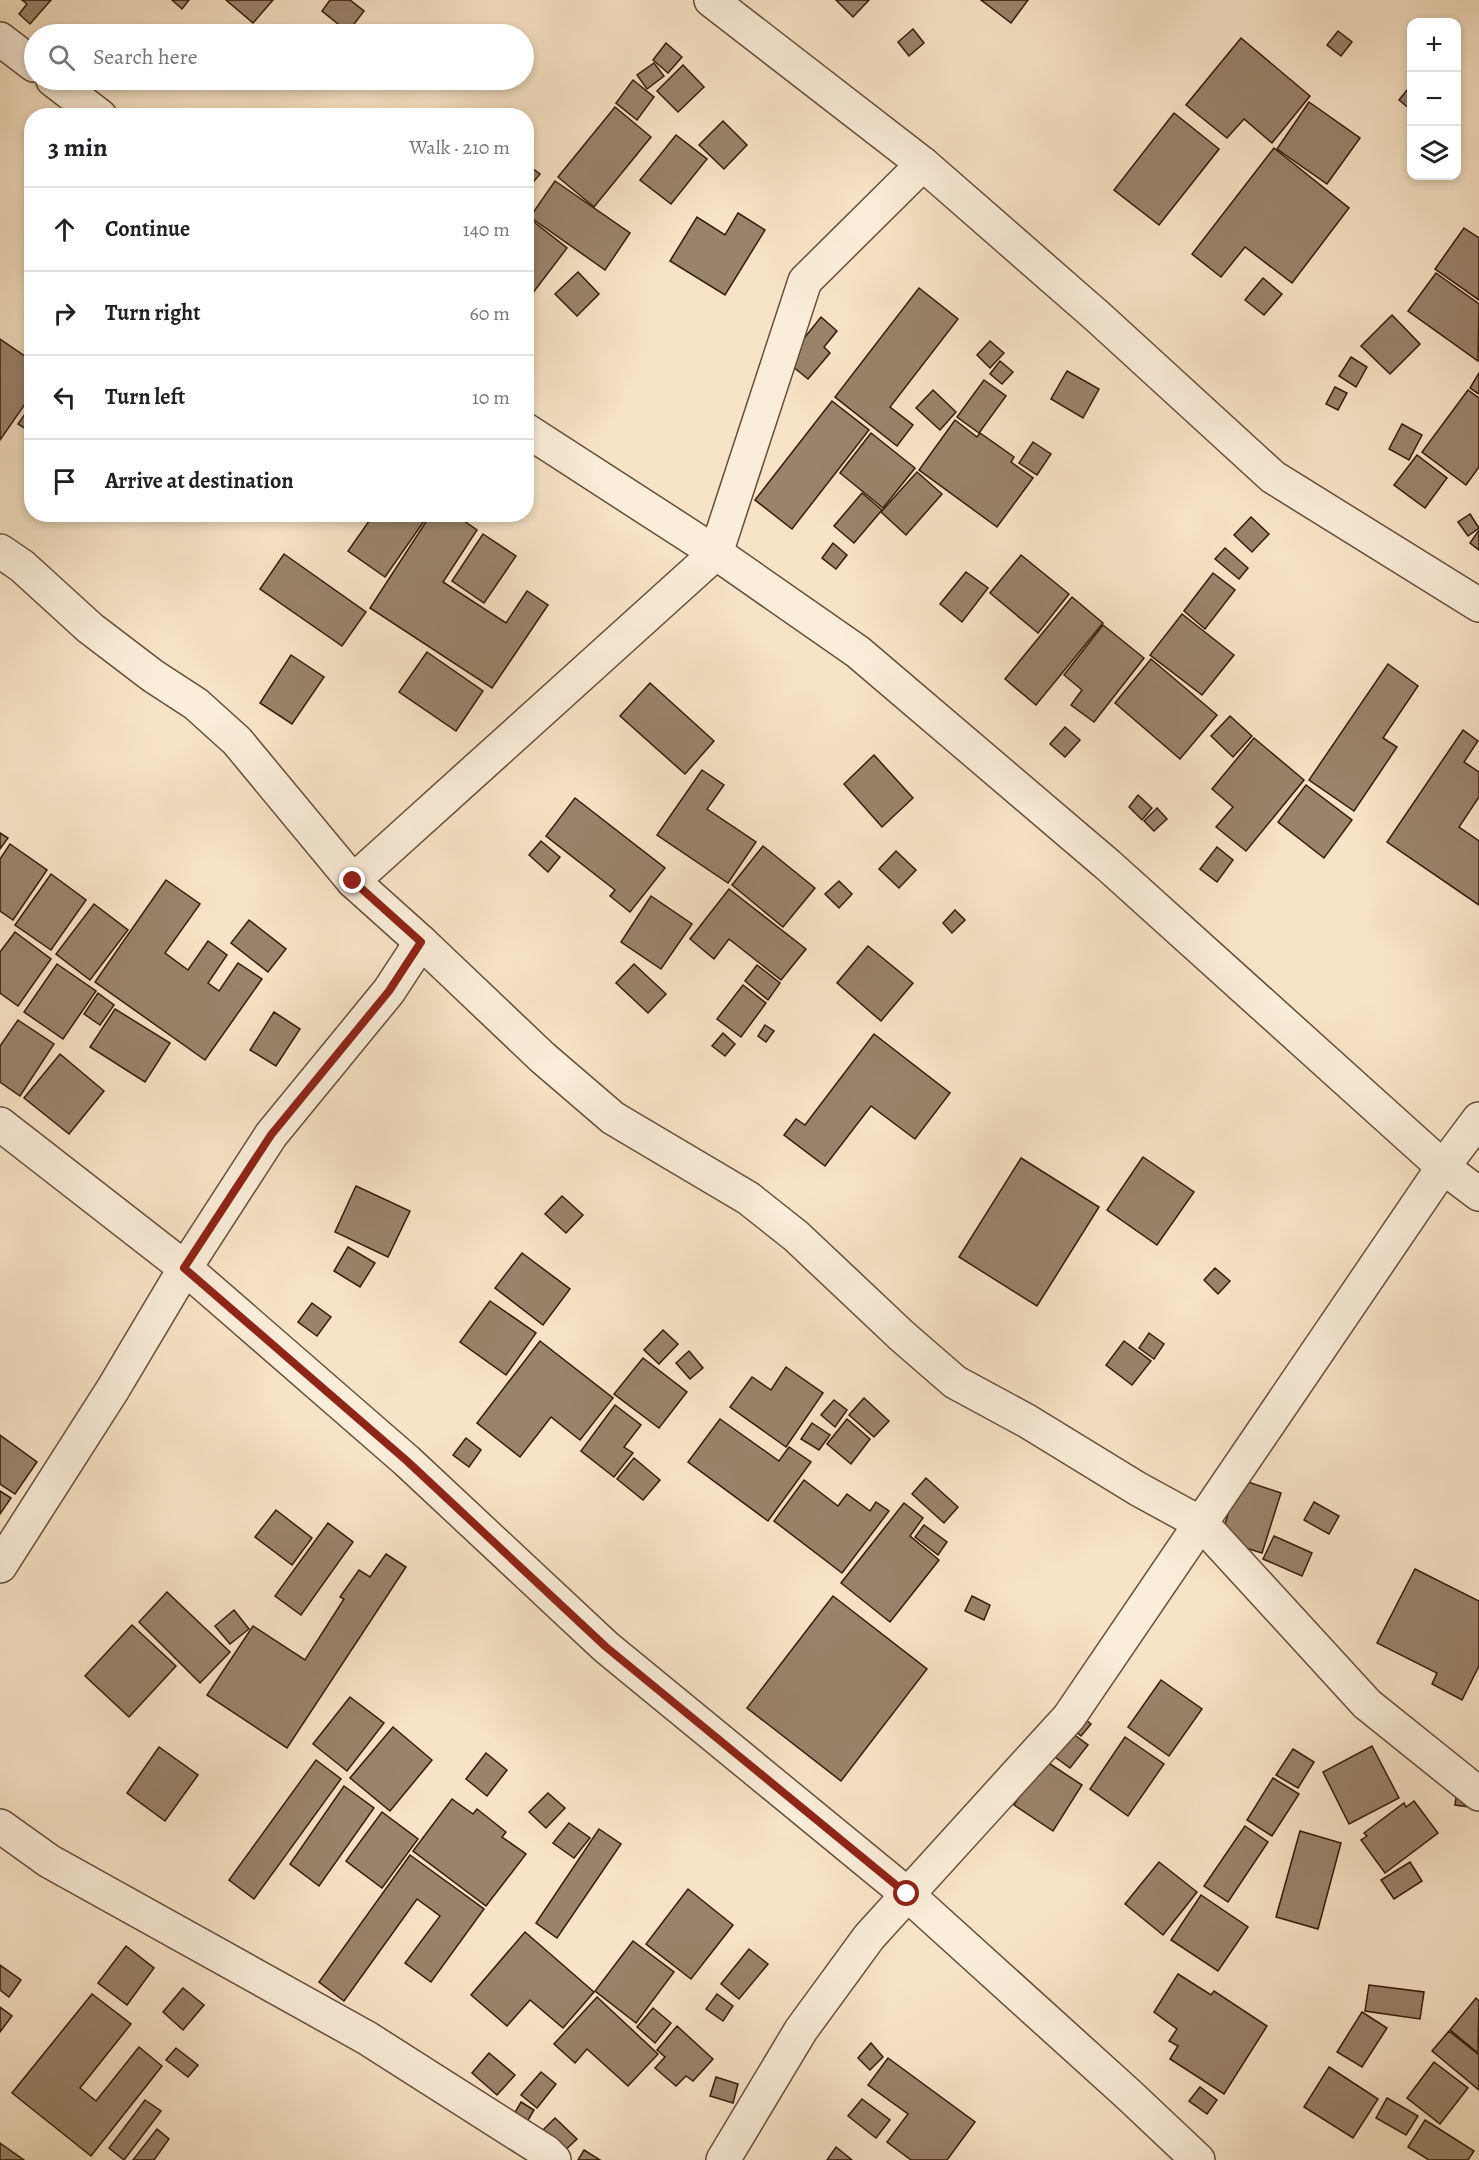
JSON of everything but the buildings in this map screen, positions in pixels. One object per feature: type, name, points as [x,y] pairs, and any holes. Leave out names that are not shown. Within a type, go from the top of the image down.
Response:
[{"type":"street","points":[[711,0],[923,164],[1097,316],[1273,477],[1479,605]]},
{"type":"street","points":[[0,39],[24,57]]},
{"type":"street","points":[[66,90],[90,108]]},
{"type":"street","points":[[353,881],[716,553],[805,281],[923,164]]},
{"type":"street","points":[[534,435],[716,553],[858,652],[1108,865],[1443,1167],[1479,1194]]},
{"type":"street","points":[[0,551],[22,567],[90,628],[153,676],[196,704],[237,741],[353,881],[421,942],[542,1058],[613,1118],[748,1198],[796,1236],[902,1336],[955,1382],[1027,1421],[1138,1489],[1202,1524],[1367,1704],[1479,1794]]},
{"type":"street","points":[[0,1566],[113,1389],[184,1268],[271,1135],[389,991],[421,942]]},
{"type":"street","points":[[723,2160],[801,2030],[869,1937],[1069,1717],[1443,1167],[1479,1119]]},
{"type":"street","points":[[0,1124],[184,1268],[407,1461],[606,1647],[907,1894],[1198,2160]]},
{"type":"street","points":[[0,1826],[50,1861],[367,2038],[546,2152],[554,2160]]},
{"type":"route","points":[[353,881],[421,942],[389,991],[271,1135],[184,1268],[407,1461],[606,1647],[907,1894]]}]
